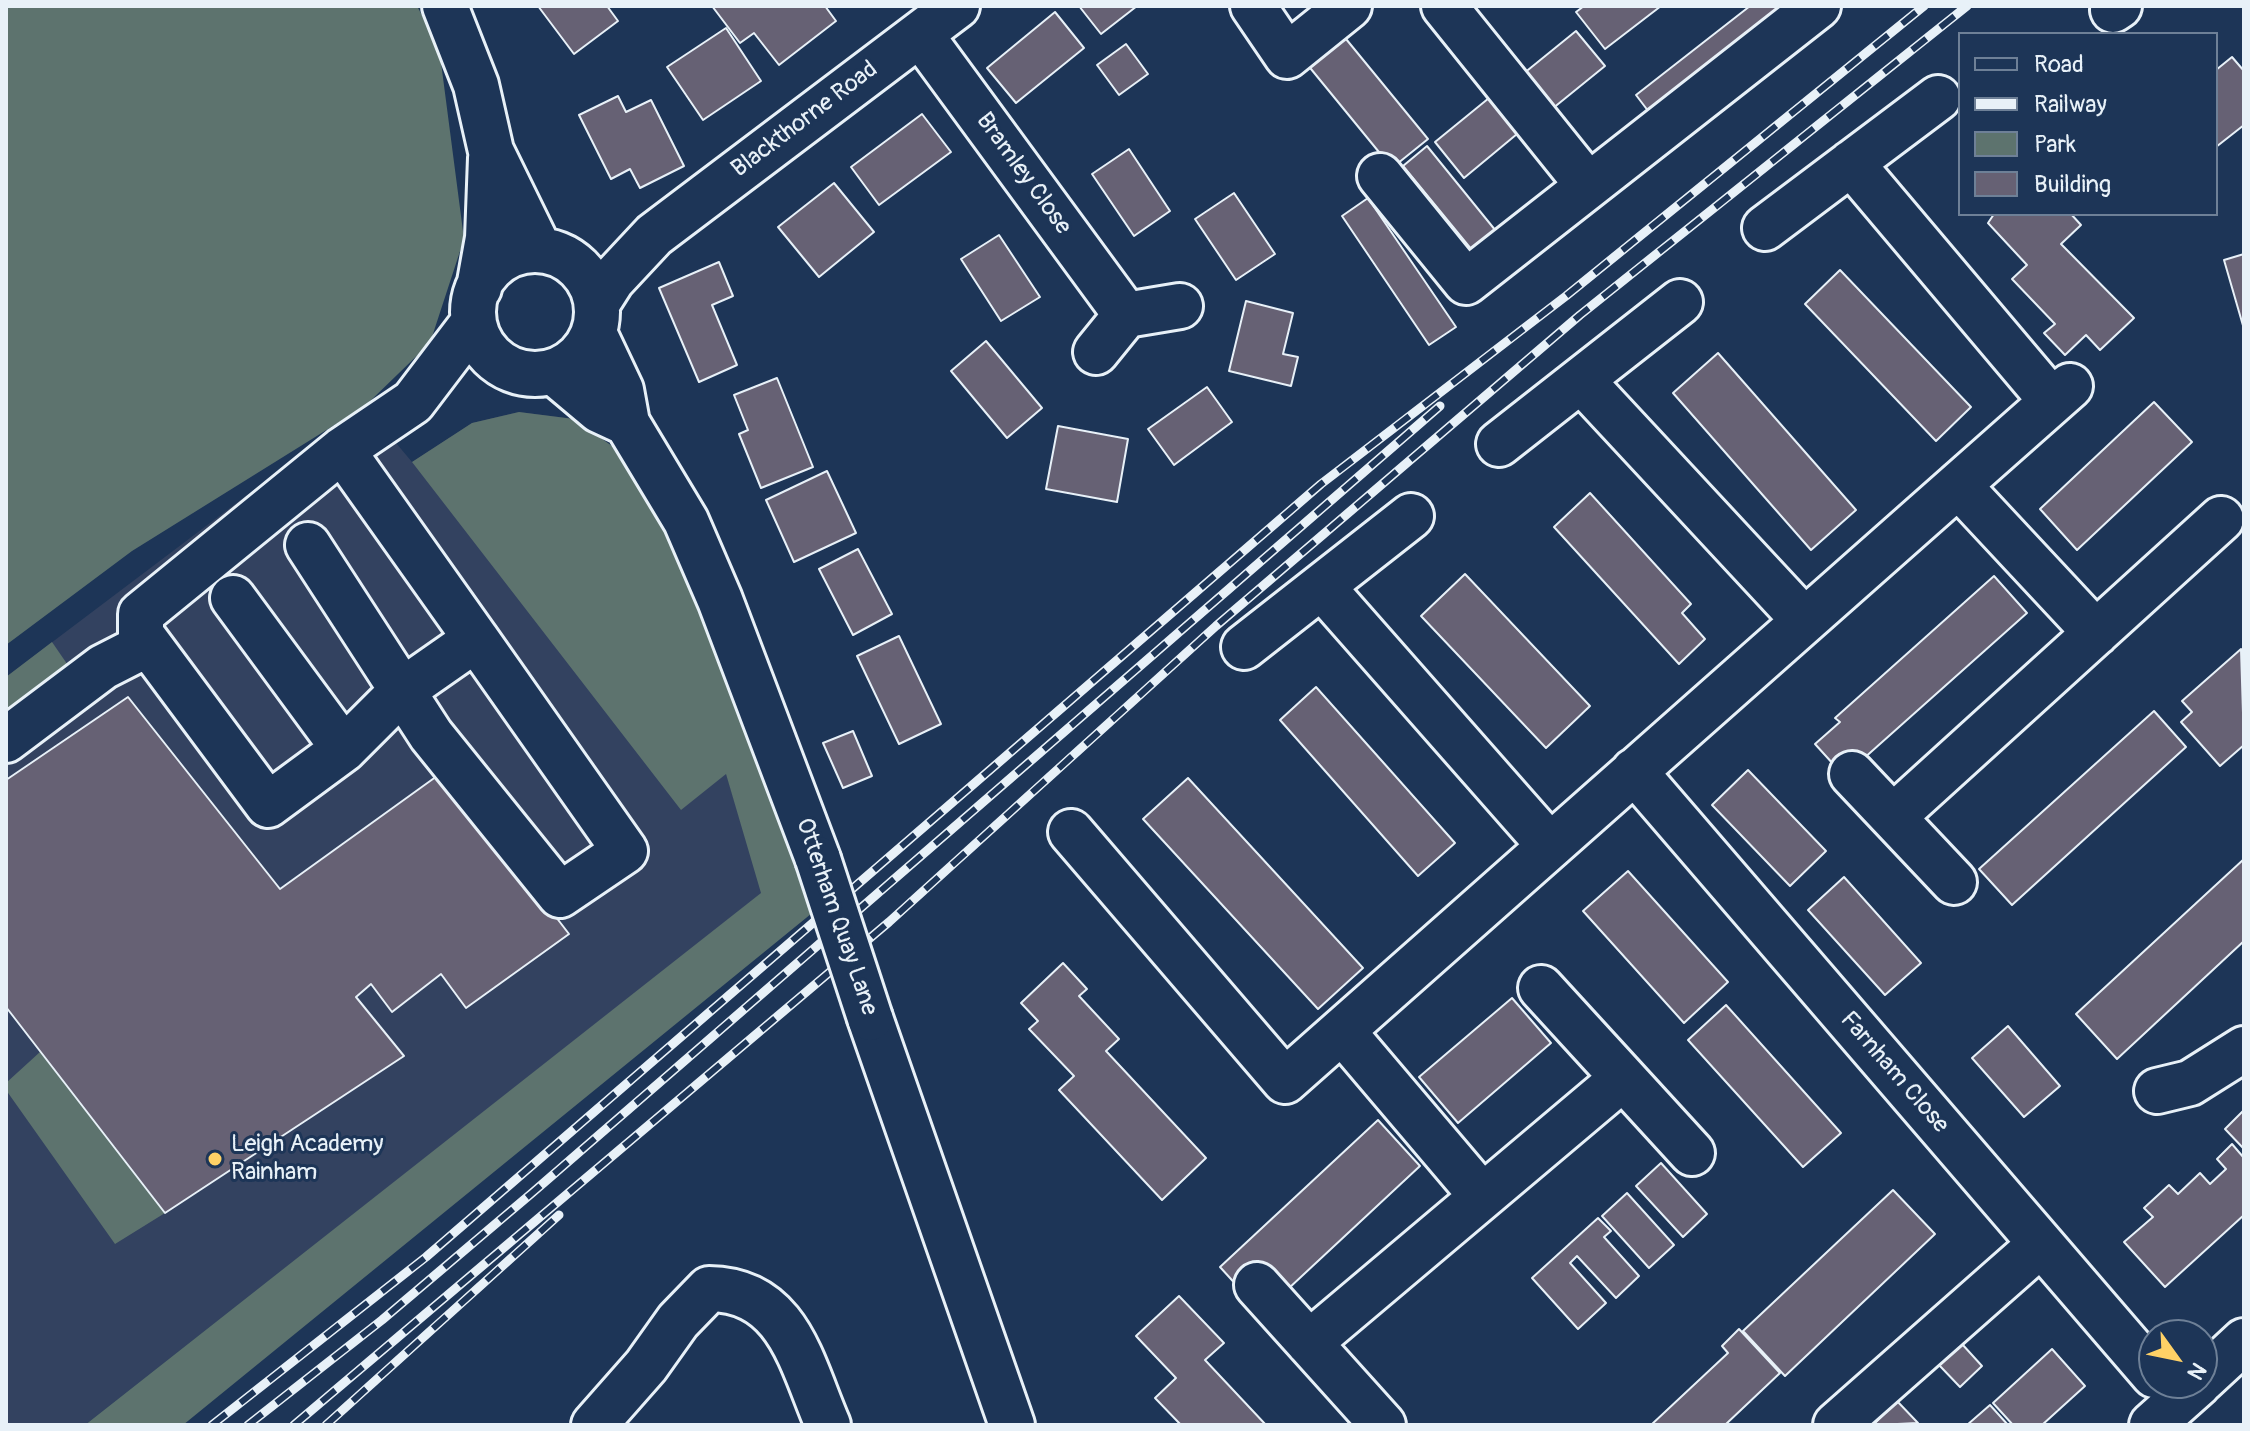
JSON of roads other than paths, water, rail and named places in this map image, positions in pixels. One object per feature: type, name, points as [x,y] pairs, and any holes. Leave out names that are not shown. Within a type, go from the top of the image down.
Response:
[{"type":"street","points":[[445,6],[476,85],[491,151],[488,238],[476,306],[482,347],[511,370]]},
{"type":"street","name":"Blackthorne Road","points":[[596,318],[612,280],[654,235],[957,6]]},
{"type":"street","points":[[1253,6],[1287,56],[1349,6]]},
{"type":"street","points":[[1380,176],[1466,282],[1587,184],[1818,6]]},
{"type":"street","points":[[1459,11],[1587,184]]},
{"type":"street","name":"Bramley Close","points":[[920,34],[1126,315]]},
{"type":"street","points":[[1765,228],[1938,98]]},
{"type":"street","points":[[476,639],[403,690],[344,749],[268,805],[141,634],[141,614],[342,450],[413,402],[476,306],[501,259],[546,252],[491,151]]},
{"type":"street","points":[[1071,832],[1285,1081],[2061,393],[1851,163]]},
{"type":"street","name":"Blackthorne Road","points":[[546,252],[598,252],[654,235]]},
{"type":"street","name":"Otterham Quay Lane","points":[[546,252],[588,277],[596,318],[621,390],[627,423],[686,521],[772,732],[1012,1425]]},
{"type":"street","points":[[1499,444],[1680,302]]},
{"type":"street","points":[[1096,352],[1126,315],[1180,306]]},
{"type":"street","points":[[413,402],[430,403],[469,382],[511,370],[532,374],[555,373],[578,358],[596,318]]},
{"type":"street","points":[[555,373],[599,410],[627,423]]},
{"type":"street","points":[[1581,380],[1804,620]]},
{"type":"street","points":[[308,545],[431,735],[560,895],[625,851],[342,450]]},
{"type":"street","points":[[1958,485],[2096,633]]},
{"type":"street","points":[[1244,647],[1411,516]]},
{"type":"street","points":[[1893,817],[2096,633],[2216,538]]},
{"type":"street","points":[[1322,587],[1550,846]]},
{"type":"street","points":[[233,598],[344,749]]},
{"type":"street","points":[[6,740],[103,667],[148,644]]},
{"type":"street","name":"Farnham Close","points":[[1634,771],[2041,1244],[2138,1351]]},
{"type":"street","points":[[1852,774],[1954,882]]},
{"type":"street","points":[[1541,988],[1692,1153]]},
{"type":"street","points":[[1342,1031],[1482,1196]]},
{"type":"street","points":[[2157,1091],[2190,1083],[2244,1049]]},
{"type":"street","points":[[1309,1343],[1623,1078]]},
{"type":"street","points":[[1836,1425],[2041,1244]]},
{"type":"street","points":[[1257,1285],[1383,1425]]},
{"type":"street","points":[[594,1425],[646,1366],[678,1321],[709,1289],[736,1289],[763,1302],[788,1333],[828,1425]]},
{"type":"street","points":[[2218,1360],[2244,1341]]},
{"type":"railway","points":[[212,1425],[426,1257],[1321,484],[1566,296],[1924,6]]},
{"type":"railway","points":[[294,1425],[889,922],[1216,626],[1580,315],[1967,6]]},
{"type":"railway","points":[[248,1425],[382,1320],[532,1193],[1440,406]]},
{"type":"railway","points":[[326,1425],[559,1215]]},
{"type":"place","name":"Leigh Academy Rainham","points":[[215,1159]]}]
